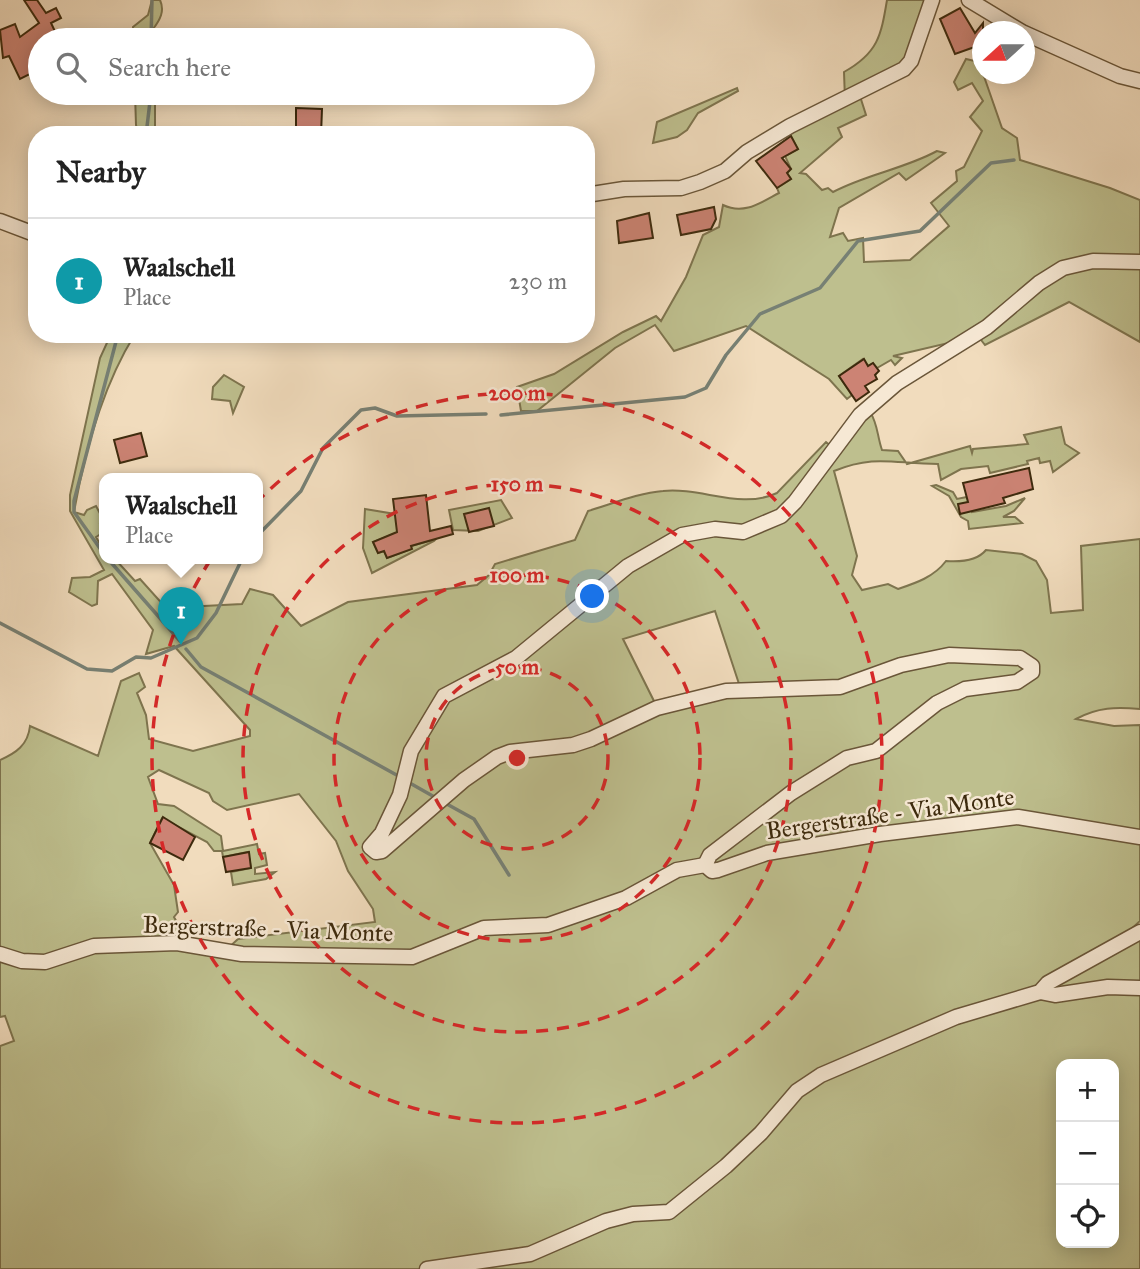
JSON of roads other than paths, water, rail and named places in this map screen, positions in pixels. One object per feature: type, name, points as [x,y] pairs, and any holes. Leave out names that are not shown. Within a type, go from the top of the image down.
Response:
[{"type":"street","points":[[595,194],[624,189],[681,188],[719,174],[747,152],[790,125],[904,69],[911,61],[932,0]]},
{"type":"street","points":[[969,0],[1004,21]]},
{"type":"street","points":[[1035,37],[1120,76],[1140,81]]},
{"type":"street","points":[[0,221],[28,232]]},
{"type":"street","points":[[705,865],[709,855],[791,793],[847,758],[876,751],[937,703],[965,689],[1024,679],[1032,672],[1032,666],[1020,658],[949,655],[901,665],[840,687],[726,691],[657,708],[592,739],[573,745],[510,752],[498,757],[464,780],[382,851],[376,852],[370,847],[372,841],[382,833],[400,795],[411,751],[444,696],[516,658],[628,566],[682,535],[715,529],[743,532],[781,516],[795,502],[860,415],[897,383],[987,327],[1039,283],[1063,268],[1093,261],[1140,262]]},
{"type":"street","name":"Bergerstraße - Via Monte","points":[[0,954],[23,961],[45,962],[94,946],[177,943],[242,954],[412,957],[484,928],[548,925],[626,898],[677,870],[705,865],[712,870],[718,870],[767,853],[880,834],[1018,817],[1140,837]]},
{"type":"street","points":[[1043,993],[1048,983],[1140,932]]},
{"type":"street","points":[[427,1269],[530,1254],[606,1221],[633,1213],[669,1212],[726,1166],[761,1133],[797,1091],[821,1075],[956,1017],[1043,993],[1108,987],[1140,988]]},
{"type":"waterway","points":[[151,28],[152,0]]},
{"type":"waterway","points":[[147,126],[150,105]]},
{"type":"waterway","points":[[501,415],[685,397],[706,388],[726,355],[760,314],[820,288],[858,241],[920,231],[991,163],[1014,160]]},
{"type":"waterway","points":[[99,547],[74,512],[74,501],[116,343]]},
{"type":"waterway","points":[[263,530],[301,491],[323,448],[361,410],[375,408],[397,416],[486,414]]},
{"type":"waterway","points":[[112,564],[180,641]]},
{"type":"waterway","points":[[0,623],[87,669],[112,671],[136,657],[151,658],[197,638],[216,613],[240,564]]},
{"type":"waterway","points":[[186,649],[201,667],[402,778]]},
{"type":"waterway","points":[[408,782],[438,799]]},
{"type":"waterway","points":[[445,803],[474,819],[509,875]]},
{"type":"place","name":"Waalschell","points":[[181,645]]}]
